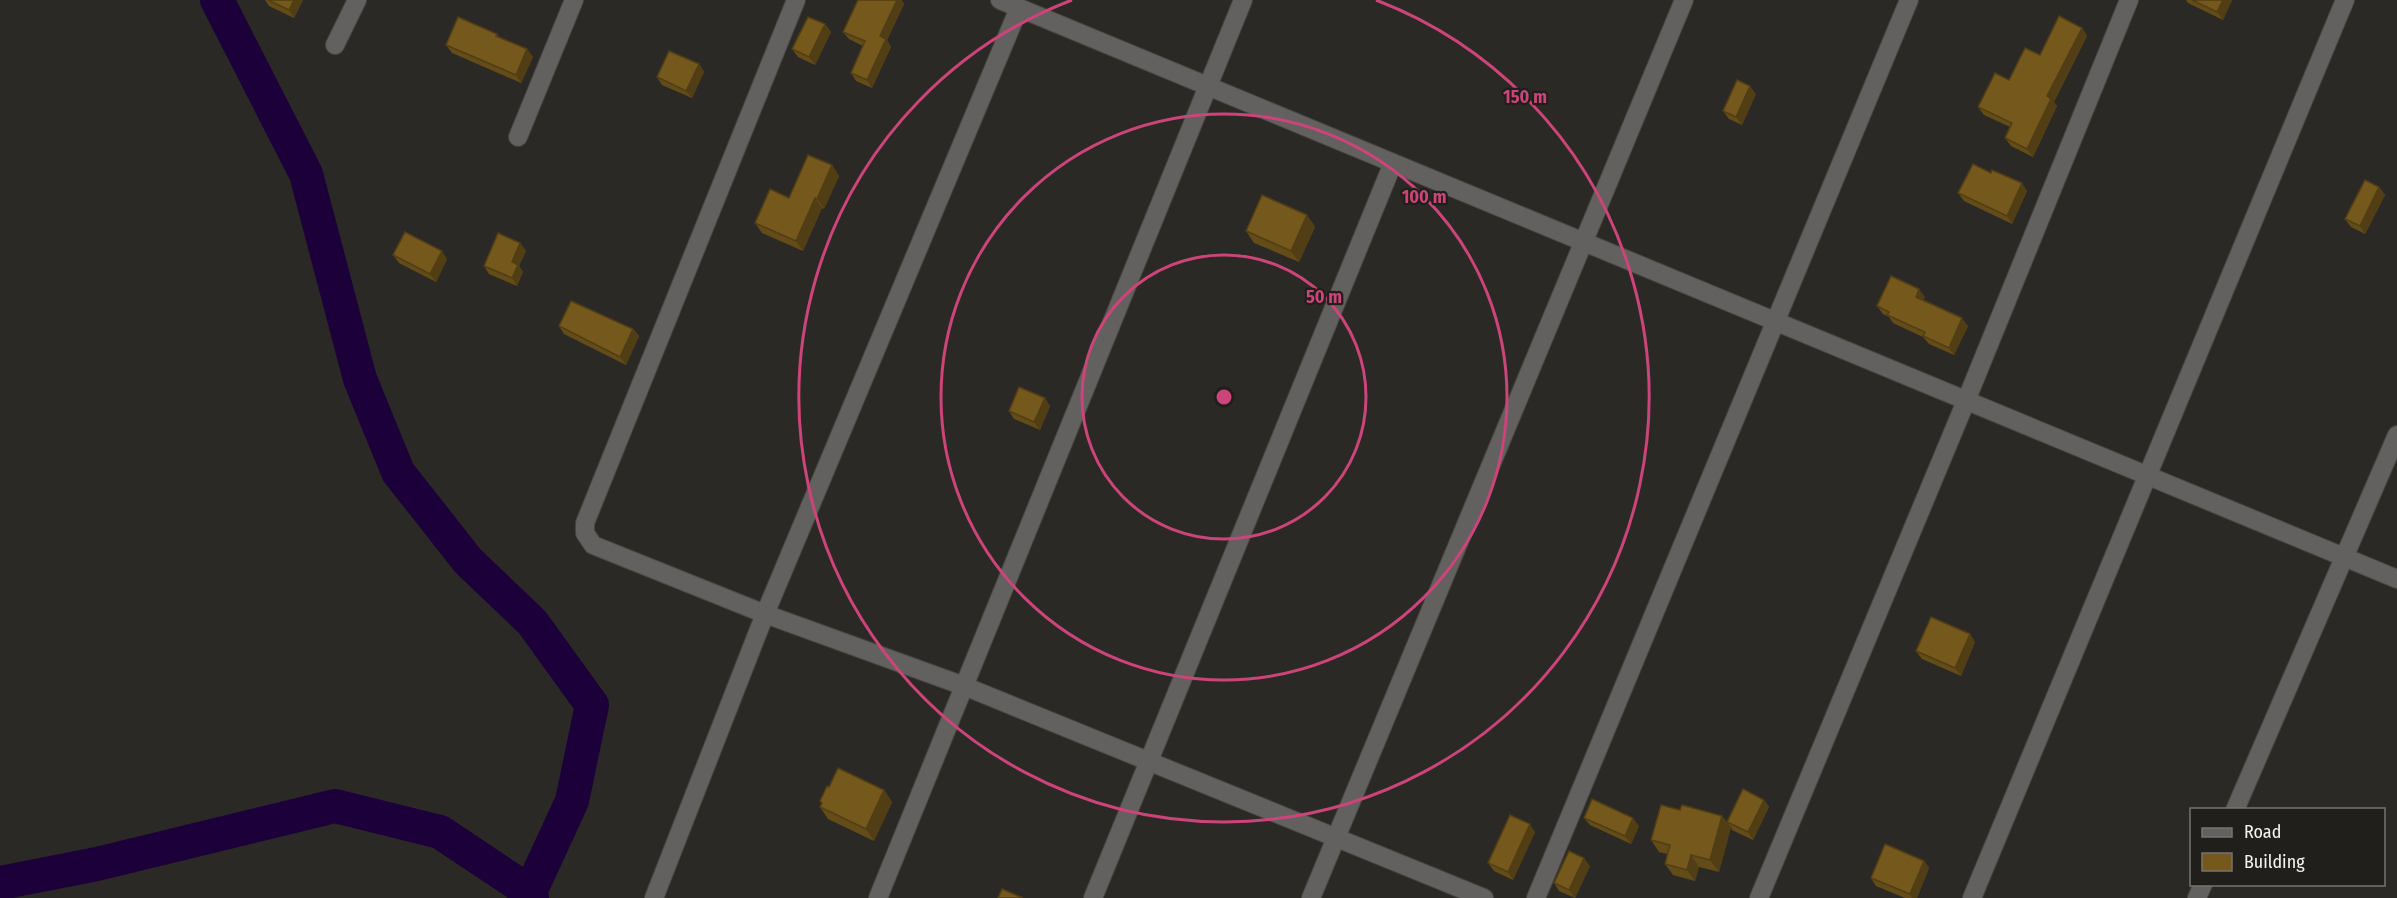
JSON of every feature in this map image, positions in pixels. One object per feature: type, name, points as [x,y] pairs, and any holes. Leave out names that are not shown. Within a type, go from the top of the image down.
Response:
[{"type":"street","points":[[335,45],[357,0]]},
{"type":"street","points":[[518,137],[574,0]]},
{"type":"street","points":[[796,0],[585,523],[585,533],[592,545],[765,614],[964,686],[1484,898]]},
{"type":"street","points":[[1000,0],[2397,579]]},
{"type":"street","points":[[878,898],[1243,0]]},
{"type":"street","points":[[1311,898],[1684,0]]},
{"type":"street","points":[[1536,898],[1909,0]]},
{"type":"street","points":[[1760,898],[2129,0]]},
{"type":"street","points":[[1972,898],[2345,0]]},
{"type":"street","points":[[654,898],[765,614],[1019,8]]},
{"type":"street","points":[[1093,898],[1393,163]]},
{"type":"street","points":[[2236,808],[2397,435]]},
{"type":"building","points":[[268,0],[294,0],[289,10]]},
{"type":"building","points":[[858,0],[897,0],[880,36],[886,39],[867,80],[851,73],[865,41],[843,32]]},
{"type":"building","points":[[2192,0],[2223,0],[2217,12]]},
{"type":"building","points":[[2059,16],[2082,28],[2047,96],[2051,99],[2027,149],[2005,138],[2012,123],[1978,107],[1995,73],[2009,80],[2025,48],[2040,55]]},
{"type":"building","points":[[458,17],[527,49],[516,75],[446,45]]},
{"type":"building","points":[[808,17],[825,24],[809,57],[792,49]]},
{"type":"building","points":[[669,51],[699,64],[686,91],[657,77]]},
{"type":"building","points":[[1737,80],[1750,86],[1736,117],[1723,111]]},
{"type":"building","points":[[808,155],[832,165],[796,241],[755,223],[770,189],[789,198]]},
{"type":"building","points":[[1973,164],[1991,173],[1992,170],[2022,183],[2007,216],[1958,193]]},
{"type":"building","points":[[2365,180],[2379,187],[2360,226],[2345,219]]},
{"type":"building","points":[[1262,195],[1307,215],[1291,251],[1246,231]]},
{"type":"building","points":[[405,232],[442,251],[430,274],[393,255]]},
{"type":"building","points":[[498,233],[520,243],[512,262],[518,265],[512,278],[484,266]]},
{"type":"building","points":[[1891,276],[1919,289],[1916,297],[1962,318],[1949,348],[1923,336],[1925,332],[1887,315],[1889,312],[1877,306]]},
{"type":"building","points":[[571,301],[633,329],[620,357],[559,326]]},
{"type":"building","points":[[1019,387],[1045,398],[1034,422],[1009,411]]},
{"type":"building","points":[[1931,617],[1970,634],[1955,668],[1916,651]]},
{"type":"building","points":[[838,768],[884,790],[866,829],[820,807],[822,803],[820,801]]},
{"type":"building","points":[[1743,789],[1764,800],[1748,832],[1727,822]]},
{"type":"building","points":[[1592,799],[1633,818],[1625,836],[1584,818]]},
{"type":"building","points":[[1661,805],[1680,810],[1682,805],[1722,816],[1710,860],[1691,855],[1687,870],[1665,864],[1670,845],[1651,840]]},
{"type":"building","points":[[1510,815],[1530,824],[1508,872],[1488,863]]},
{"type":"building","points":[[1885,844],[1924,861],[1910,894],[1871,878]]},
{"type":"building","points":[[1569,851],[1584,858],[1569,890],[1554,883]]},
{"type":"building","points":[[1002,889],[1023,898],[998,898]]},
{"type":"waterway","points":[[217,0],[306,174],[360,379],[398,472],[468,561],[532,622],[592,705],[572,801],[530,892],[532,898]]},
{"type":"waterway","points":[[0,883],[97,864],[335,806],[440,832],[530,892]]}]
